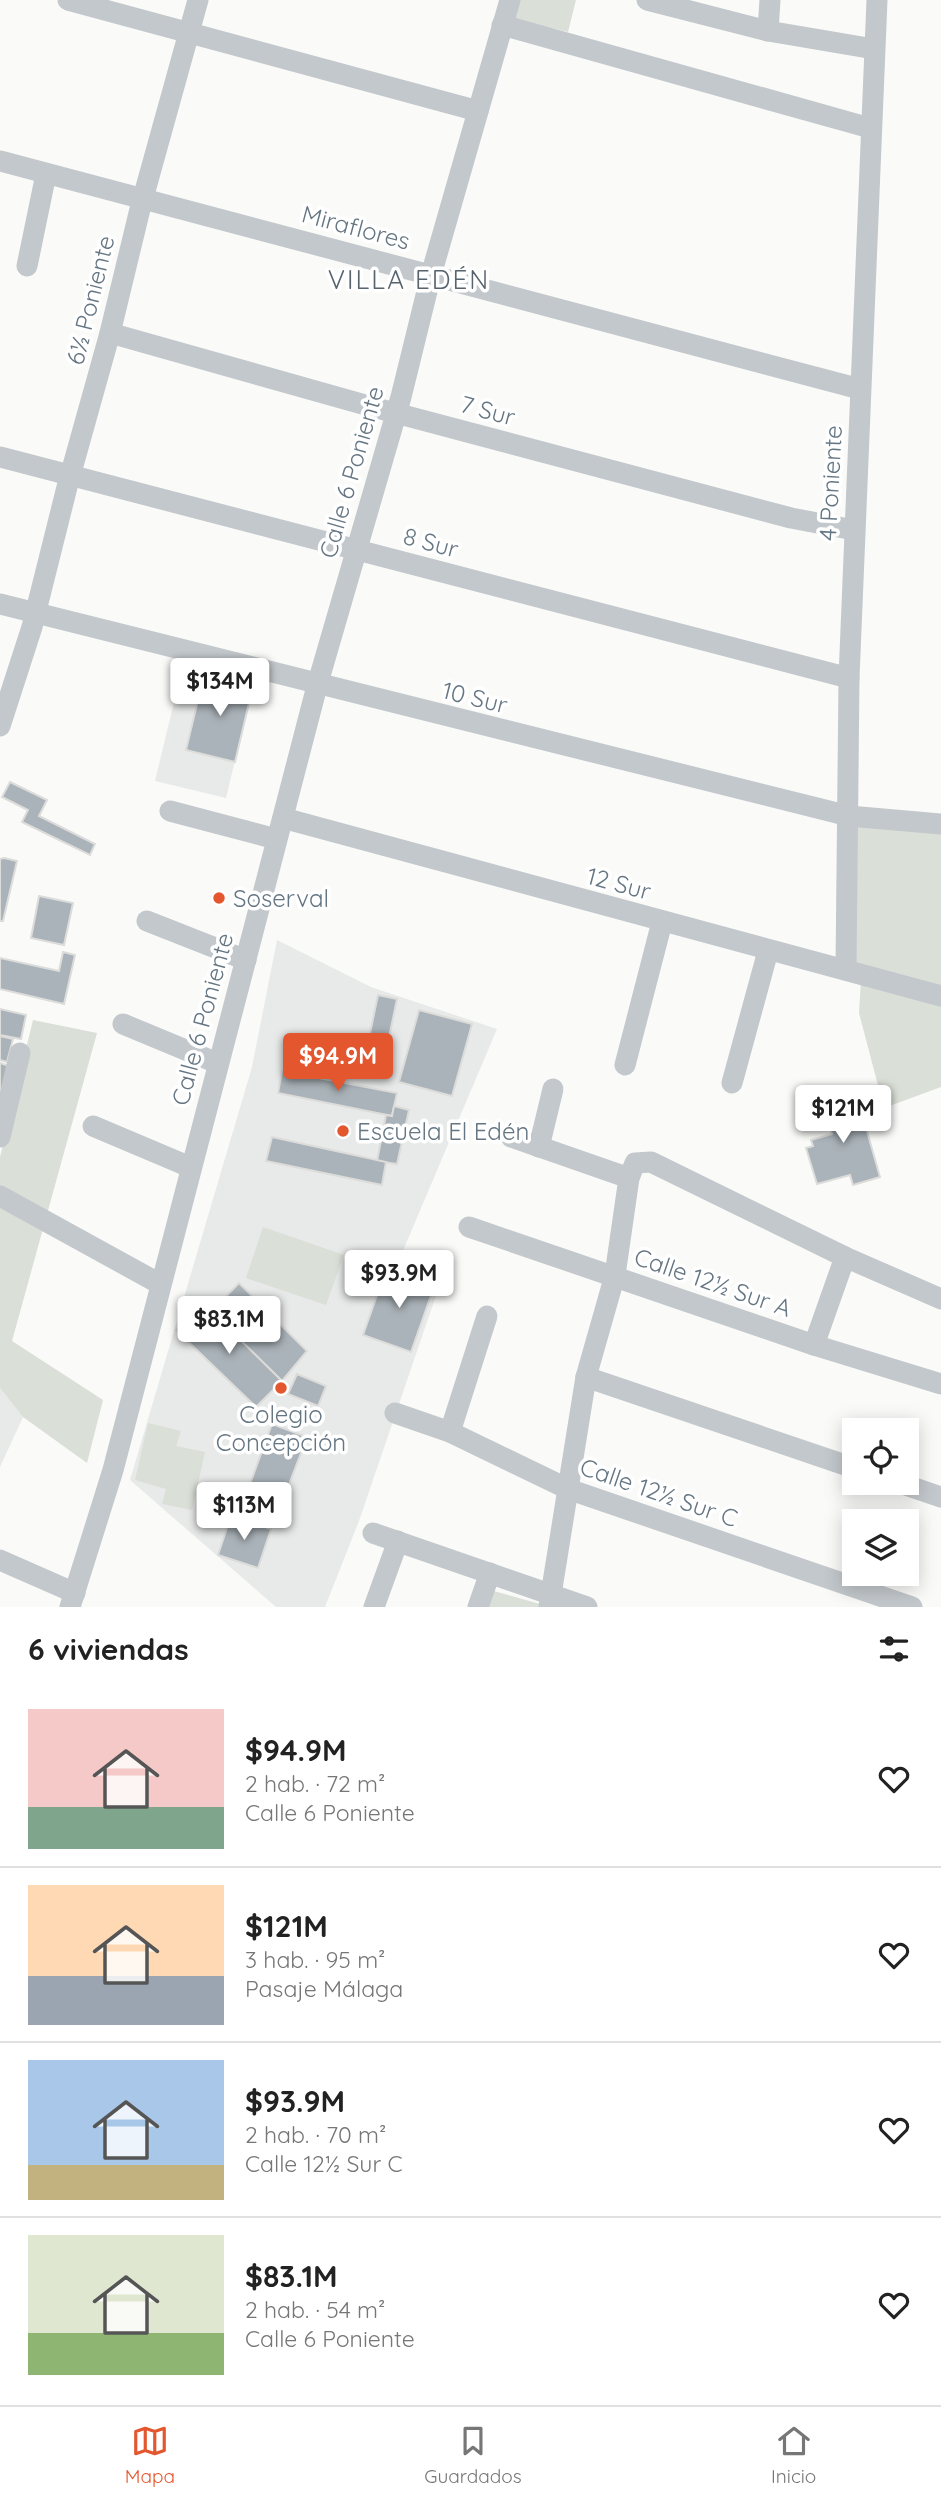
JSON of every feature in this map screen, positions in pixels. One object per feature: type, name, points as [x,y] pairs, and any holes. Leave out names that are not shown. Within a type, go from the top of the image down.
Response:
[{"type":"street","points":[[68,0],[478,111]]},
{"type":"street","name":"6½ Poniente","points":[[0,726],[36,612],[198,0]]},
{"type":"street","name":"Calle 6 Poniente","points":[[73,1600],[113,1470],[159,1284],[317,686],[396,413],[431,275],[510,0]]},
{"type":"street","points":[[647,0],[768,32],[874,49]]},
{"type":"street","points":[[768,32],[770,0]]},
{"type":"street","name":"4 Poniente","points":[[846,968],[849,678],[877,0]]},
{"type":"street","points":[[502,25],[870,128]]},
{"type":"street","name":"Miraflores","points":[[0,161],[144,197],[860,390]]},
{"type":"street","points":[[27,266],[46,174]]},
{"type":"street","name":"7 Sur","points":[[110,333],[396,413],[791,518],[854,530]]},
{"type":"street","name":"8 Sur","points":[[0,457],[849,678]]},
{"type":"street","name":"10 Sur","points":[[0,604],[317,686],[849,816],[941,824]]},
{"type":"street","points":[[170,811],[276,839]]},
{"type":"street","name":"12 Sur","points":[[283,818],[768,951],[846,968],[941,996]]},
{"type":"street","points":[[147,922],[246,960]]},
{"type":"street","points":[[625,1065],[662,922]]},
{"type":"street","points":[[732,1083],[768,951]]},
{"type":"street","points":[[123,1024],[217,1063]]},
{"type":"street","points":[[0,1137],[20,1053]]},
{"type":"street","points":[[539,1147],[553,1089]]},
{"type":"street","points":[[93,1126],[190,1167]]},
{"type":"street","points":[[511,1137],[539,1147],[634,1169],[651,1162],[845,1257],[941,1299]]},
{"type":"street","points":[[550,1601],[586,1377],[615,1275],[634,1169]]},
{"type":"street","points":[[0,1196],[159,1284]]},
{"type":"street","name":"Calle 12½ Sur A","points":[[469,1227],[814,1345],[941,1384]]},
{"type":"street","points":[[814,1345],[845,1257]]},
{"type":"street","points":[[450,1432],[487,1317]]},
{"type":"street","points":[[586,1377],[842,1464]]},
{"type":"street","name":"Calle 12½ Sur C","points":[[395,1413],[450,1432],[568,1489],[912,1607]]},
{"type":"street","points":[[919,1490],[941,1497]]},
{"type":"street","points":[[373,1533],[490,1573],[550,1601],[587,1607]]},
{"type":"street","points":[[374,1607],[398,1541]]},
{"type":"street","points":[[0,1560],[73,1600]]},
{"type":"street","points":[[478,1607],[490,1573]]},
{"type":"shaded area","points":[[514,0],[576,0],[568,32],[509,18]]},
{"type":"shaded area","points":[[189,671],[253,686],[226,798],[155,781],[176,694],[183,695]]},
{"type":"shaded area","points":[[840,823],[941,833],[941,988],[838,959]]},
{"type":"shaded area","name":"Colegio Concepción","points":[[277,940],[371,987],[497,1029],[402,1253],[442,1278],[359,1521],[325,1607],[276,1607],[130,1480],[252,1067]]},
{"type":"shaded area","points":[[861,981],[941,1004],[941,1087],[884,1108],[859,1013]]},
{"type":"shaded area","points":[[33,1020],[97,1033],[12,1341],[103,1400],[87,1463],[23,1417],[0,1388],[0,1157]]},
{"type":"shaded area","points":[[263,1227],[344,1255],[326,1305],[246,1278]]},
{"type":"shaded area","points":[[0,1388],[23,1417],[0,1467]]},
{"type":"shaded area","points":[[148,1423],[181,1431],[176,1446],[205,1452],[192,1510],[162,1504],[166,1489],[135,1480]]},
{"type":"shaded area","points":[[490,1590],[540,1604],[539,1607],[485,1607]]},
{"type":"building","points":[[204,675],[253,686],[235,762],[186,750]]},
{"type":"building","points":[[10,782],[47,800],[39,816],[95,844],[90,855],[22,822],[28,810],[2,797]]},
{"type":"building","points":[[0,859],[17,861],[3,921],[0,921]]},
{"type":"building","points":[[39,896],[73,903],[64,945],[31,938]]},
{"type":"building","points":[[63,952],[75,955],[64,1004],[0,989],[0,958],[59,971]]},
{"type":"building","points":[[378,995],[397,999],[382,1071],[363,1067]]},
{"type":"building","points":[[0,1009],[26,1015],[21,1039],[0,1035]]},
{"type":"building","points":[[419,1010],[472,1024],[452,1096],[399,1082]]},
{"type":"building","points":[[0,1036],[13,1039],[7,1062],[0,1060]]},
{"type":"building","points":[[0,1063],[9,1066],[3,1089],[0,1088]]},
{"type":"building","points":[[282,1071],[397,1093],[392,1116],[278,1093]]},
{"type":"building","points":[[847,1088],[858,1126],[865,1124],[880,1177],[853,1185],[850,1175],[817,1184],[806,1148],[813,1146],[811,1140],[832,1134],[821,1095]]},
{"type":"building","points":[[394,1106],[409,1110],[397,1164],[377,1161],[386,1115],[392,1116]]},
{"type":"building","points":[[272,1137],[386,1162],[382,1185],[266,1161]]},
{"type":"building","points":[[387,1267],[435,1284],[411,1352],[363,1335]]},
{"type":"building","points":[[239,1283],[307,1351],[282,1381],[211,1312]]},
{"type":"building","points":[[205,1305],[282,1381],[256,1407],[176,1330]]},
{"type":"building","points":[[297,1374],[326,1386],[318,1406],[288,1394]]},
{"type":"building","points":[[272,1424],[307,1437],[274,1524],[240,1511]]},
{"type":"building","points":[[231,1516],[271,1529],[258,1568],[218,1555]]},
{"type":"place","name":"Soserval","points":[[219,898]]},
{"type":"place","name":"Escuela El Edén","points":[[343,1131]]},
{"type":"place","name":"Colegio Concepción","points":[[281,1388]]},
{"type":"district","name":"VILLA EDÉN","points":[[409,279]]}]
